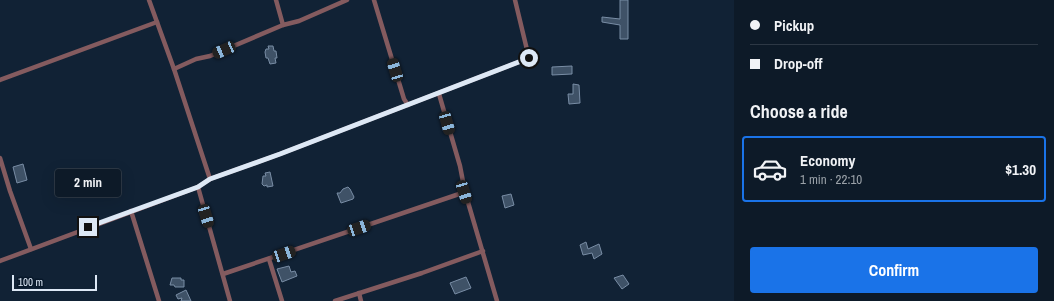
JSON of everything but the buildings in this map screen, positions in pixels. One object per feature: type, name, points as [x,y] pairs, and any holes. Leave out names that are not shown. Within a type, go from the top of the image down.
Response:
[{"type":"street","points":[[149,0],[174,69],[210,179]]},
{"type":"street","points":[[276,0],[283,24]]},
{"type":"street","points":[[174,69],[196,59],[210,56],[283,24],[298,21],[347,0]]},
{"type":"street","points":[[374,0],[404,99],[408,105]]},
{"type":"street","points":[[0,261],[198,187],[210,179],[439,94],[529,58],[515,0]]},
{"type":"street","points":[[0,80],[157,22]]},
{"type":"street","points":[[439,94],[460,166],[464,192],[497,301]]},
{"type":"street","points":[[0,158],[31,249]]},
{"type":"street","points":[[198,187],[230,301]]},
{"type":"street","points":[[223,274],[464,192]]},
{"type":"street","points":[[131,211],[159,301]]},
{"type":"street","points":[[335,301],[422,273],[483,251]]},
{"type":"street","points":[[269,259],[282,301]]},
{"type":"street","points":[[359,293],[361,301]]},
{"type":"route","points":[[88,227],[198,187],[210,179],[439,94],[529,58]]}]
